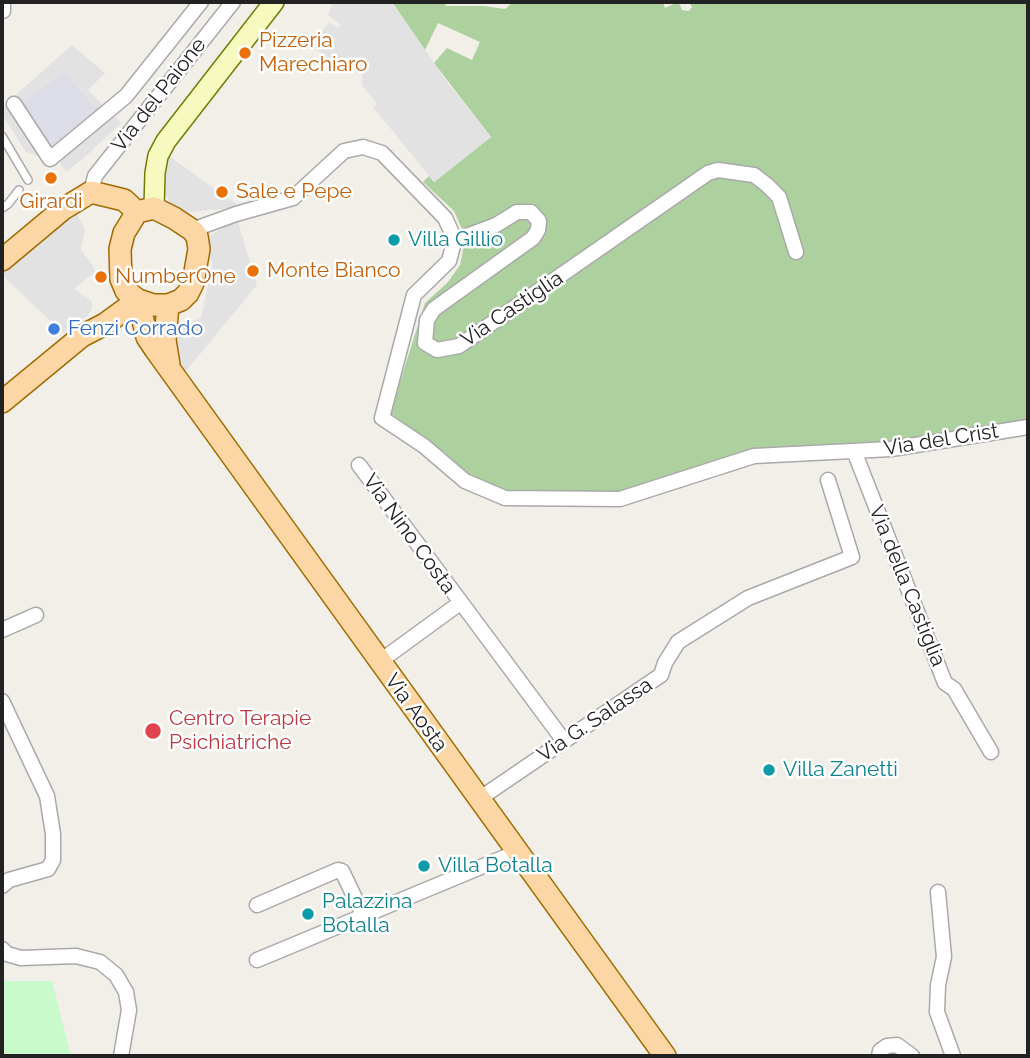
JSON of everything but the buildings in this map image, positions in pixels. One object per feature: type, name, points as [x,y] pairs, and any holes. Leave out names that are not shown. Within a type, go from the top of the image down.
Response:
[{"type":"main road","points":[[2,260],[62,209],[91,192],[124,200],[145,210],[174,218],[192,230],[197,236],[199,249],[193,283],[181,300],[153,305],[138,300],[126,291],[119,266],[124,233],[145,210],[158,156],[166,141],[274,2]]},
{"type":"main road","points":[[2,402],[82,336],[105,324],[138,300]]},
{"type":"main road","name":"Via Aosta","points":[[138,300],[147,337],[664,1056]]},
{"type":"main road","name":"Via Aosta","points":[[167,304],[165,340],[170,368]]},
{"type":"main road","points":[[105,324],[121,324],[136,329],[147,337]]},
{"type":"street","points":[[14,104],[50,159],[126,96],[201,2]]},
{"type":"street","name":"Via del Paione","points":[[91,192],[95,176],[233,2]]},
{"type":"street","points":[[192,230],[293,198],[344,151],[363,147],[382,153],[445,218],[453,241],[449,261],[414,295],[382,418],[424,446],[465,481],[505,498],[620,499],[754,457],[854,451]]},
{"type":"street","name":"Via Castiglia","points":[[453,241],[496,225],[517,212],[531,212],[540,221],[533,238],[434,309],[427,320],[425,343],[437,349],[459,346],[708,173],[718,170],[754,175],[779,197],[796,252]]},
{"type":"street","name":"Via del Crist","points":[[854,451],[891,449],[1028,426]]},
{"type":"street","name":"Via della Castiglia","points":[[854,451],[945,683],[954,689],[990,752]]},
{"type":"street","name":"Via Nino Costa","points":[[359,465],[564,741]]},
{"type":"street","name":"Via G. Salassa","points":[[479,799],[661,675],[678,642],[748,598],[852,557],[828,480]]},
{"type":"street","name":"Via Nino Costa","points":[[379,662],[460,603]]},
{"type":"street","points":[[2,630],[36,615]]},
{"type":"street","points":[[2,701],[47,796],[53,834],[53,860],[48,869],[9,880],[2,886]]},
{"type":"street","points":[[257,960],[517,852]]},
{"type":"street","points":[[257,905],[338,870],[341,871],[364,916]]},
{"type":"street","points":[[938,892],[944,957],[939,973],[937,1012],[953,1056]]},
{"type":"street","points":[[2,949],[7,954],[20,958]]},
{"type":"street","points":[[2,961],[76,956],[100,962],[116,975],[126,992],[129,1010],[121,1056]]},
{"type":"street","points":[[880,1056],[880,1051],[887,1046],[897,1045],[912,1056]]},
{"type":"lane","points":[[2,136],[28,180]]},
{"type":"lane","points":[[2,208],[19,190]]},
{"type":"green space","points":[[392,2],[445,2],[446,6],[505,9],[513,2],[663,2],[665,8],[676,3],[682,10],[689,11],[692,7],[689,2],[1028,2],[1028,424],[890,446],[752,453],[620,495],[578,496],[507,490],[469,475],[444,452],[390,413],[425,303],[448,282],[460,265],[465,236],[454,211],[423,182],[429,176],[434,182],[491,137],[434,63],[447,48],[472,60],[480,42],[438,23],[425,50]]},
{"type":"green space","points":[[2,981],[52,981],[71,1056],[2,1056]]},
{"type":"shaded area","points":[[333,2],[392,2],[447,82],[491,137],[434,182],[373,107],[377,104],[362,85],[363,55],[349,74],[311,46],[329,22],[338,28],[341,25],[328,15]]},
{"type":"shaded area","points":[[72,45],[105,73],[88,90],[121,123],[66,172],[59,162],[26,152],[2,114],[2,107]]},
{"type":"shaded area","points":[[64,73],[98,111],[51,154],[19,105]]},
{"type":"shaded area","points":[[169,156],[240,207],[182,213],[170,203],[164,191],[162,167]]},
{"type":"shaded area","points":[[76,213],[85,229],[81,249],[96,271],[74,289],[92,301],[92,309],[63,333],[2,275],[2,272]]},
{"type":"shaded area","points":[[237,219],[257,285],[186,371],[177,364],[174,335],[182,325],[201,318],[213,262],[207,257],[208,237]]},
{"type":"place","name":"Pizzeria Marechiaro","points":[[245,53]]},
{"type":"place","name":"Girardi","points":[[51,178]]},
{"type":"place","name":"Sale e Pepe","points":[[222,192]]},
{"type":"place","name":"Villa Gillio","points":[[394,240]]},
{"type":"place","name":"Monte Bianco","points":[[253,271]]},
{"type":"place","name":"NumberOne","points":[[101,277]]},
{"type":"place","name":"Fenzi Corrado","points":[[54,329]]},
{"type":"place","name":"Centro Terapie Psichiatriche","points":[[153,731]]},
{"type":"place","name":"Villa Zanetti","points":[[769,770]]},
{"type":"place","name":"Villa Botalla","points":[[424,866]]},
{"type":"place","name":"Palazzina Botalla","points":[[308,914]]}]
